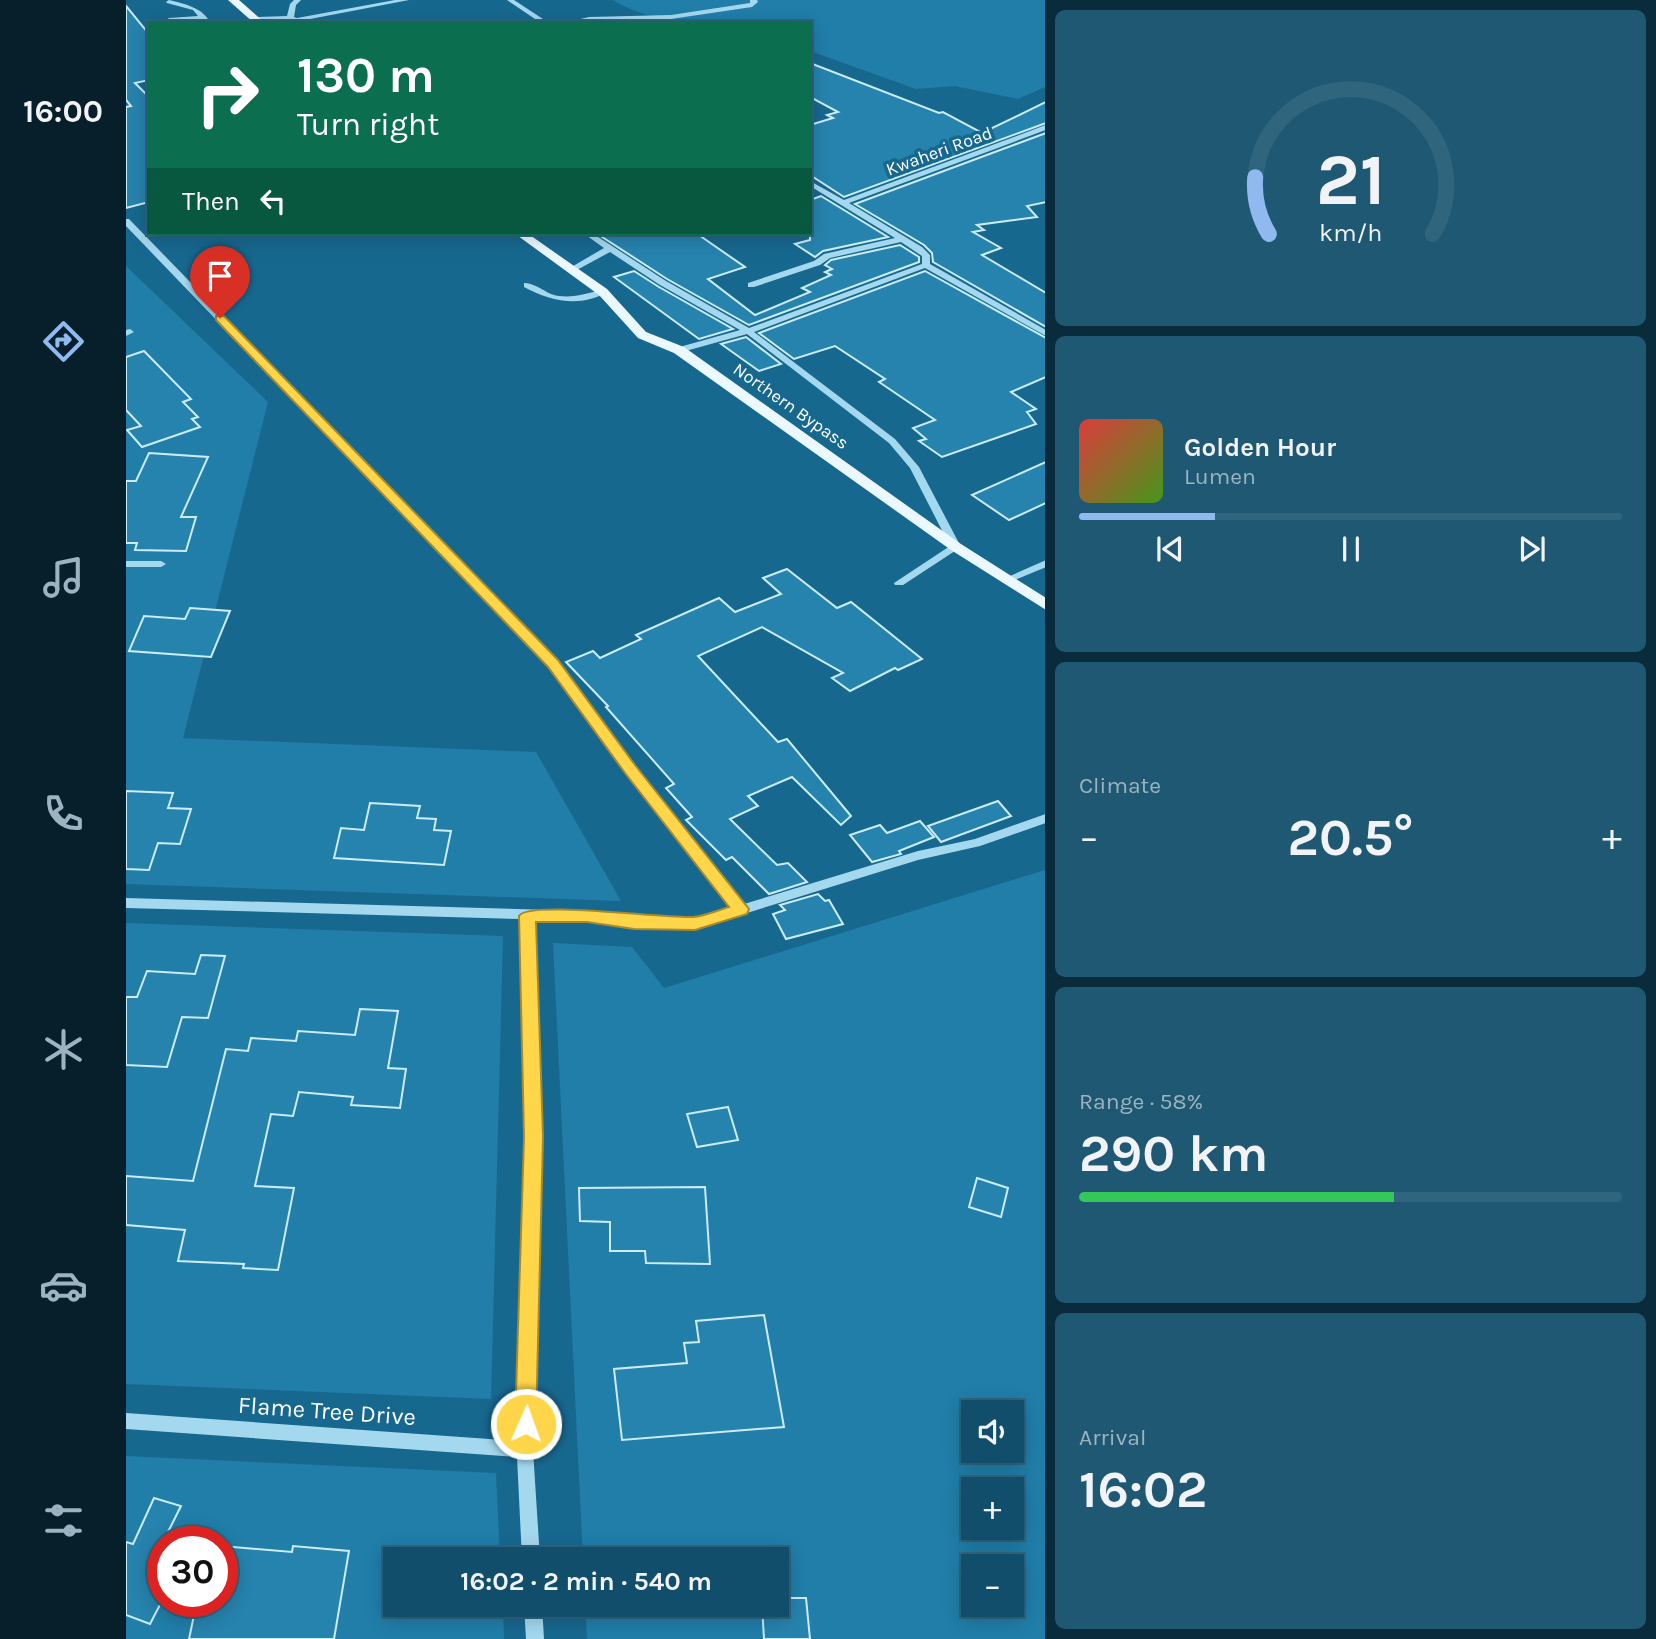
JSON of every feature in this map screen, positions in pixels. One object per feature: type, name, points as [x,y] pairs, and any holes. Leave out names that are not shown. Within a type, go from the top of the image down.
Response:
[{"type":"main road","points":[[233,0],[259,21]]},
{"type":"main road","name":"Northern Bypass","points":[[523,235],[603,292],[642,335],[679,351],[956,547],[1045,606]]},
{"type":"street","points":[[290,18],[293,5],[298,0]]},
{"type":"street","points":[[259,21],[290,18],[302,21],[406,0]]},
{"type":"street","points":[[510,0],[543,21]]},
{"type":"street","points":[[578,21],[671,17],[752,5],[755,2],[753,0]]},
{"type":"street","points":[[169,21],[163,9],[170,1],[195,9],[206,20]]},
{"type":"street","points":[[188,21],[206,20]]},
{"type":"street","name":"Kwaheri Road","points":[[843,203],[1045,127]]},
{"type":"street","points":[[812,184],[926,255],[926,265]]},
{"type":"street","points":[[126,221],[553,663],[630,769],[741,909]]},
{"type":"street","points":[[590,235],[663,284],[748,331],[892,441],[914,467],[956,547],[899,583]]},
{"type":"street","points":[[751,285],[817,263],[837,253],[902,239]]},
{"type":"street","points":[[572,269],[610,248]]},
{"type":"street","points":[[679,351],[748,331],[926,265]]},
{"type":"street","points":[[926,265],[1045,334]]},
{"type":"street","points":[[527,285],[549,297],[564,300],[603,292]]},
{"type":"street","points":[[1006,580],[1045,563]]},
{"type":"street","points":[[126,564],[161,565]]},
{"type":"street","points":[[126,903],[587,916],[634,922],[695,924],[918,856],[976,843],[1045,818]]},
{"type":"street","points":[[527,916],[533,1137],[525,1450],[530,1547]]},
{"type":"street","name":"Flame Tree Drive","points":[[126,1421],[525,1450]]},
{"type":"street","points":[[534,1617],[535,1639]]},
{"type":"shaded area","points":[[613,0],[1045,0],[1045,87],[1018,99],[955,86],[916,89],[812,52],[812,21],[677,21],[635,11]]},
{"type":"shaded area","points":[[126,266],[268,402],[183,738],[536,752],[621,901],[126,884]]},
{"type":"shaded area","points":[[1045,870],[1045,1639],[587,1639],[586,1617],[789,1617],[789,1547],[582,1547],[553,943],[632,947],[664,988]]},
{"type":"shaded area","points":[[126,923],[503,936],[491,1399],[126,1384]]},
{"type":"shaded area","points":[[126,1456],[496,1473],[499,1547],[383,1547],[383,1617],[503,1617],[504,1639],[126,1639]]},
{"type":"building","points":[[126,6],[147,32],[147,80],[135,83],[147,95],[147,203],[126,208],[126,107],[131,106],[126,100]]},
{"type":"building","points":[[812,64],[939,113],[943,112],[982,133],[1045,102],[1045,123],[844,197],[812,176],[812,124],[833,118],[827,115],[838,112],[812,98]]},
{"type":"building","points":[[1045,133],[1045,202],[1027,206],[1037,217],[977,225],[984,230],[973,232],[1001,248],[982,255],[1045,292],[1045,326],[933,262],[932,253],[924,245],[855,204]]},
{"type":"building","points":[[821,196],[888,237],[823,251],[815,257],[795,244],[810,240],[812,235],[812,199]]},
{"type":"building","points":[[599,235],[699,235],[745,267],[708,279],[755,315],[810,292],[802,288],[831,275],[825,272],[832,269],[825,265],[831,260],[900,245],[919,257],[919,262],[749,325],[667,279]]},
{"type":"building","points":[[634,271],[733,329],[699,339],[614,277]]},
{"type":"building","points":[[925,271],[1045,337],[1045,377],[1011,392],[1036,409],[1027,412],[1036,424],[942,457],[919,441],[926,439],[913,428],[935,420],[879,382],[885,379],[835,346],[794,359],[759,333]]},
{"type":"building","points":[[746,337],[781,364],[759,371],[721,344]]},
{"type":"building","points":[[144,351],[191,399],[183,402],[198,417],[192,419],[200,427],[142,447],[127,430],[141,426],[126,410],[126,357]]},
{"type":"building","points":[[149,453],[208,457],[181,517],[196,517],[186,551],[135,550],[137,543],[126,543],[126,481],[136,481]]},
{"type":"building","points":[[1045,462],[1045,503],[1009,520],[972,495]]},
{"type":"building","points":[[787,569],[837,608],[851,602],[922,659],[898,670],[895,668],[850,691],[832,678],[843,673],[762,627],[698,656],[778,742],[787,739],[851,816],[841,825],[792,777],[748,796],[758,806],[730,819],[777,865],[788,863],[807,882],[769,894],[732,857],[726,860],[686,820],[692,817],[666,788],[674,784],[606,707],[608,706],[566,662],[593,651],[600,658],[641,639],[636,635],[719,598],[735,612],[781,594],[763,578]]},
{"type":"building","points":[[190,608],[230,611],[211,657],[129,651],[144,616],[185,619]]},
{"type":"building","points":[[126,791],[173,793],[168,808],[191,809],[180,844],[158,843],[149,870],[126,869]]},
{"type":"building","points":[[998,801],[1011,816],[941,842],[928,826]]},
{"type":"building","points":[[370,803],[420,806],[417,818],[436,819],[434,830],[451,831],[444,865],[334,858],[341,828],[364,830]]},
{"type":"building","points":[[920,821],[934,837],[899,851],[901,854],[872,862],[850,835],[880,825],[887,833]]},
{"type":"building","points":[[818,894],[825,901],[829,900],[843,924],[786,939],[773,914],[785,910],[780,905]]},
{"type":"building","points":[[201,955],[225,956],[208,1018],[182,1017],[167,1067],[126,1065],[126,997],[137,997],[147,971],[195,974]]},
{"type":"building","points":[[360,1009],[398,1011],[388,1068],[406,1069],[400,1108],[351,1105],[353,1097],[299,1092],[293,1116],[271,1114],[255,1186],[294,1188],[278,1270],[243,1268],[244,1264],[178,1261],[185,1230],[126,1225],[126,1176],[193,1181],[226,1049],[248,1051],[251,1038],[296,1041],[298,1031],[355,1035]]},
{"type":"building","points":[[728,1107],[738,1140],[697,1147],[687,1114]]},
{"type":"building","points":[[977,1178],[1008,1188],[1001,1217],[969,1207]]},
{"type":"building","points":[[705,1187],[710,1264],[646,1263],[645,1251],[610,1251],[610,1222],[580,1221],[579,1188]]},
{"type":"building","points":[[764,1315],[784,1427],[622,1440],[614,1369],[687,1363],[684,1343],[699,1342],[696,1321]]},
{"type":"building","points":[[154,1498],[181,1506],[171,1526],[147,1526],[147,1617],[154,1617],[150,1624],[126,1615],[126,1542],[133,1544]]},
{"type":"building","points":[[293,1546],[349,1551],[334,1639],[189,1639],[194,1617],[238,1617],[238,1547],[292,1552]]},
{"type":"building","points":[[789,1598],[806,1598],[810,1639],[764,1639],[763,1617],[789,1617]]},
{"type":"route","points":[[220,318],[553,663],[630,769],[741,909],[695,924],[634,922],[587,916],[527,916],[533,1137],[526,1424]]}]
